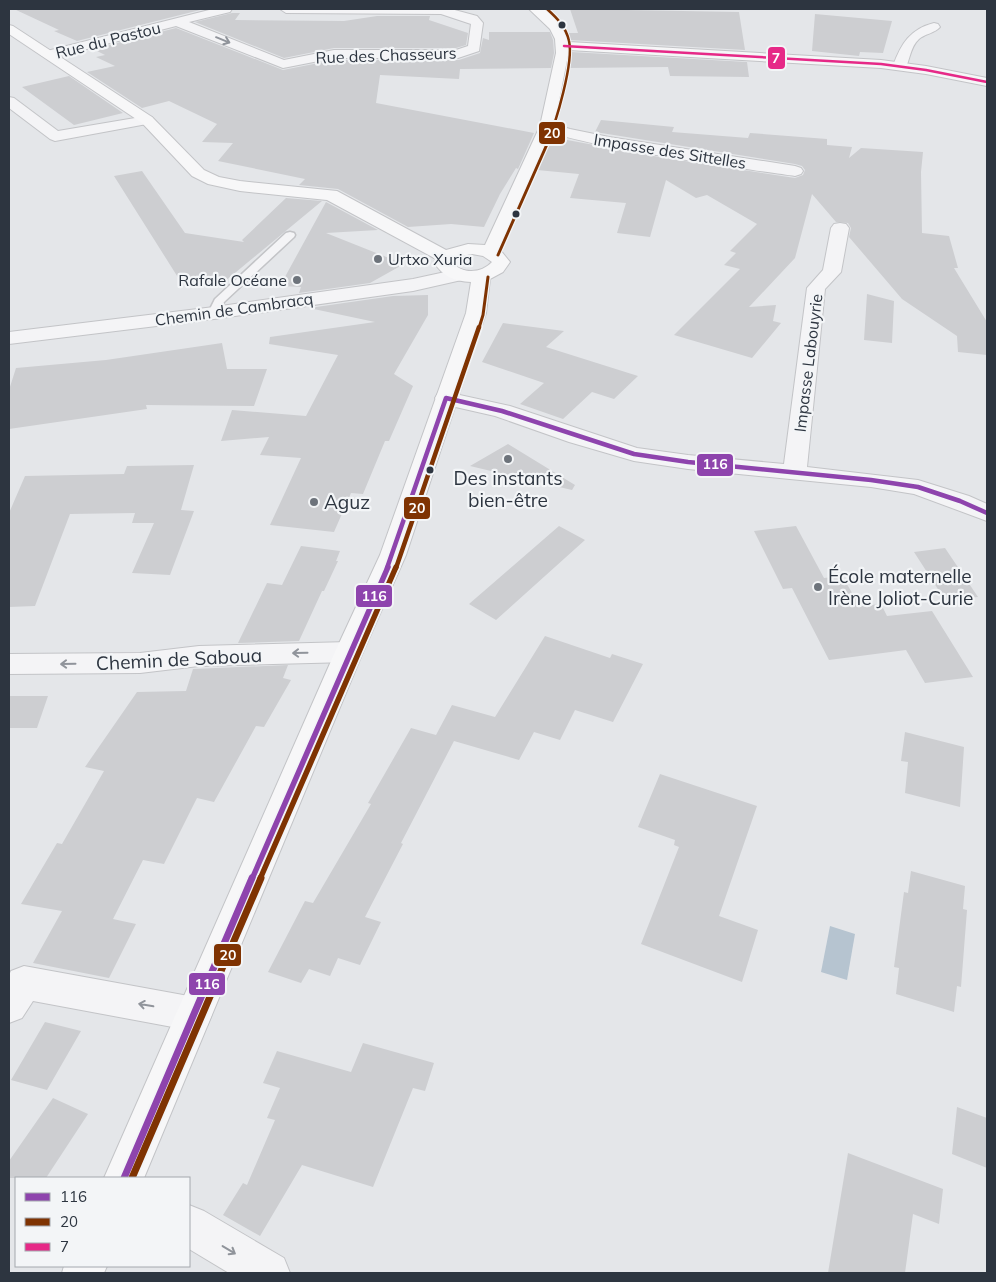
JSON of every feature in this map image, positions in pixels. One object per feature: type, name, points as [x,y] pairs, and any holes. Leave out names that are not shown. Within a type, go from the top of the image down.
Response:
[{"type":"street","name":"Rue du Pastou","points":[[48,55],[226,9]]},
{"type":"street","name":"Rue des Chasseurs","points":[[178,22],[283,64],[334,54],[458,54],[474,48],[477,24],[473,19],[442,10],[286,9]]},
{"type":"street","points":[[491,252],[496,236],[547,126],[556,93],[564,46],[555,26],[535,9]]},
{"type":"street","points":[[900,66],[907,42],[934,27]]},
{"type":"street","points":[[9,29],[147,120],[198,173],[214,181],[240,186],[331,195],[446,256]]},
{"type":"street","points":[[564,46],[900,66],[987,82]]},
{"type":"street","points":[[9,101],[55,136],[147,120]]},
{"type":"street","name":"Impasse des Sittelles","points":[[547,126],[566,133],[609,142],[795,171]]},
{"type":"street","name":"Impasse Labouyrie","points":[[795,474],[816,288],[832,272],[840,228]]},
{"type":"street","points":[[472,249],[491,252],[501,262],[499,268],[481,276],[458,275],[445,267],[443,262],[446,256],[453,252],[472,249]]},
{"type":"street","name":"Chemin de Cambracq","points":[[9,338],[214,313],[413,284],[458,275]]},
{"type":"street","points":[[124,1177],[349,652],[393,555],[476,313],[481,276]]},
{"type":"street","points":[[446,398],[502,411],[634,454],[688,462],[871,480],[918,487],[960,501],[987,513]]},
{"type":"street","name":"Chemin de Saboua","points":[[9,664],[140,663],[199,656],[349,652]]},
{"type":"street","points":[[9,1006],[24,983],[194,1014]]},
{"type":"street","points":[[190,1227],[269,1273]]},
{"type":"lane","points":[[214,313],[219,301],[290,235]]},
{"type":"shaded area","points":[[830,926],[855,934],[847,980],[821,972]]},
{"type":"building","points":[[14,9],[204,9],[77,41],[54,31],[59,30]]},
{"type":"building","points":[[570,9],[739,12],[745,50],[570,40],[567,33],[578,33]]},
{"type":"building","points":[[232,13],[240,13],[235,20],[344,21],[377,16],[430,16],[429,20],[468,33],[466,45],[456,48],[334,48],[284,58],[195,22]]},
{"type":"building","points":[[815,14],[892,21],[883,53],[860,52],[859,56],[812,51]]},
{"type":"building","points":[[176,28],[283,70],[334,60],[459,60],[480,53],[483,38],[489,40],[489,32],[550,32],[554,53],[551,68],[460,69],[459,79],[380,75],[376,103],[534,133],[518,169],[516,168],[500,194],[484,227],[451,224],[408,227],[338,189],[299,185],[305,179],[218,161],[233,143],[202,142],[217,124],[169,101],[142,108],[87,72],[115,66],[96,57],[105,55],[93,49]]},
{"type":"building","points":[[571,52],[747,62],[749,77],[670,76],[668,67],[567,68]]},
{"type":"building","points":[[69,76],[123,113],[74,125],[22,87]]},
{"type":"building","points":[[601,120],[674,127],[672,132],[748,138],[750,133],[827,139],[827,145],[852,147],[849,158],[861,148],[923,152],[921,172],[922,233],[949,236],[958,268],[954,268],[987,322],[987,355],[958,352],[957,336],[902,299],[849,237],[851,228],[848,223],[836,222],[812,194],[795,258],[749,307],[776,305],[773,321],[781,323],[752,358],[674,335],[740,269],[724,265],[736,253],[730,251],[757,224],[707,195],[696,198],[666,180],[650,237],[617,233],[626,203],[570,198],[579,174],[537,170],[551,137],[659,157],[795,178],[803,175],[805,170],[802,166],[795,164],[595,132]]},
{"type":"building","points":[[142,171],[185,233],[244,242],[242,240],[286,198],[322,201],[218,287],[179,279],[114,176]]},
{"type":"building","points":[[326,202],[378,230],[326,233],[404,264],[370,283],[299,293],[301,287],[280,286]]},
{"type":"building","points":[[867,294],[894,301],[892,343],[864,340]]},
{"type":"building","points":[[428,295],[428,315],[394,374],[413,386],[389,441],[385,441],[363,494],[351,493],[334,532],[270,525],[301,458],[260,455],[269,437],[221,441],[232,410],[306,416],[338,355],[269,344],[270,337],[375,322],[309,308],[393,296]]},
{"type":"building","points":[[503,323],[564,331],[546,347],[638,376],[614,399],[592,392],[563,419],[520,404],[544,383],[482,362]]},
{"type":"building","points":[[222,343],[227,369],[267,369],[254,406],[146,405],[147,409],[9,429],[9,390],[16,368],[106,360]]},
{"type":"building","points":[[508,444],[575,485],[572,490],[470,466]]},
{"type":"building","points":[[194,465],[181,510],[194,511],[170,575],[132,573],[154,523],[132,523],[135,513],[70,514],[35,606],[9,607],[9,513],[25,476],[124,474],[127,466]]},
{"type":"building","points":[[559,526],[585,540],[496,620],[469,604]]},
{"type":"building","points":[[796,526],[824,578],[842,576],[860,606],[881,604],[887,616],[932,611],[973,677],[925,683],[906,650],[829,660],[792,588],[783,589],[754,531]]},
{"type":"building","points":[[301,546],[340,551],[336,561],[338,561],[299,641],[238,643],[267,583],[282,585]]},
{"type":"building","points":[[945,548],[978,597],[945,600],[914,552]]},
{"type":"building","points":[[545,636],[610,658],[612,654],[643,664],[613,722],[575,710],[560,740],[534,732],[519,760],[454,741],[365,917],[381,922],[360,965],[338,958],[330,976],[309,969],[301,983],[268,972],[305,901],[313,903],[371,804],[368,803],[411,728],[436,735],[452,705],[495,717]]},
{"type":"building","points":[[288,665],[283,678],[291,680],[264,727],[256,726],[214,802],[197,798],[164,864],[143,860],[113,919],[136,924],[109,978],[33,963],[62,911],[21,904],[57,843],[62,844],[104,771],[85,767],[137,692],[186,691],[193,669]]},
{"type":"building","points":[[9,696],[48,696],[37,728],[9,728]]},
{"type":"building","points":[[905,732],[964,747],[960,807],[905,793],[908,762],[901,761]]},
{"type":"building","points":[[660,774],[757,806],[719,916],[758,930],[742,982],[641,944],[679,847],[674,845],[675,840],[638,827]]},
{"type":"building","points":[[911,871],[965,886],[963,909],[967,910],[961,987],[957,986],[954,1012],[896,994],[899,968],[894,967],[904,892],[908,893]]},
{"type":"building","points":[[45,1022],[81,1031],[47,1090],[11,1080]]},
{"type":"building","points":[[363,1043],[434,1063],[425,1091],[413,1088],[373,1187],[302,1165],[260,1236],[223,1215],[243,1183],[247,1185],[275,1120],[267,1118],[280,1088],[263,1083],[277,1051],[351,1072]]},
{"type":"building","points":[[53,1098],[88,1114],[47,1177],[9,1178],[9,1161]]},
{"type":"building","points":[[957,1107],[987,1118],[987,1168],[952,1154]]},
{"type":"building","points":[[848,1153],[943,1189],[939,1224],[913,1214],[905,1273],[828,1273]]},
{"type":"transit line","name":"20","points":[[498,255],[554,128],[570,55],[567,35],[557,18],[547,9]]},
{"type":"transit line","name":"7","points":[[564,46],[881,64],[926,70],[987,82]]},
{"type":"transit line","name":"20","points":[[132,1177],[356,655],[400,558],[483,315],[488,277]]},
{"type":"transit line","name":"116","points":[[446,398],[502,411],[634,454],[688,462],[871,480],[918,487],[960,501],[987,513]]},
{"type":"transit line","name":"116","points":[[124,1177],[349,652],[393,555],[446,398]]},
{"type":"place","name":"Urtxo Xuria","points":[[378,259]]},
{"type":"place","name":"Rafale Océane","points":[[297,280]]},
{"type":"place","name":"Des instants bien-être","points":[[508,459]]},
{"type":"place","name":"Aguz","points":[[314,502]]},
{"type":"place","name":"École maternelle Irène Joliot-Curie","points":[[818,587]]}]
